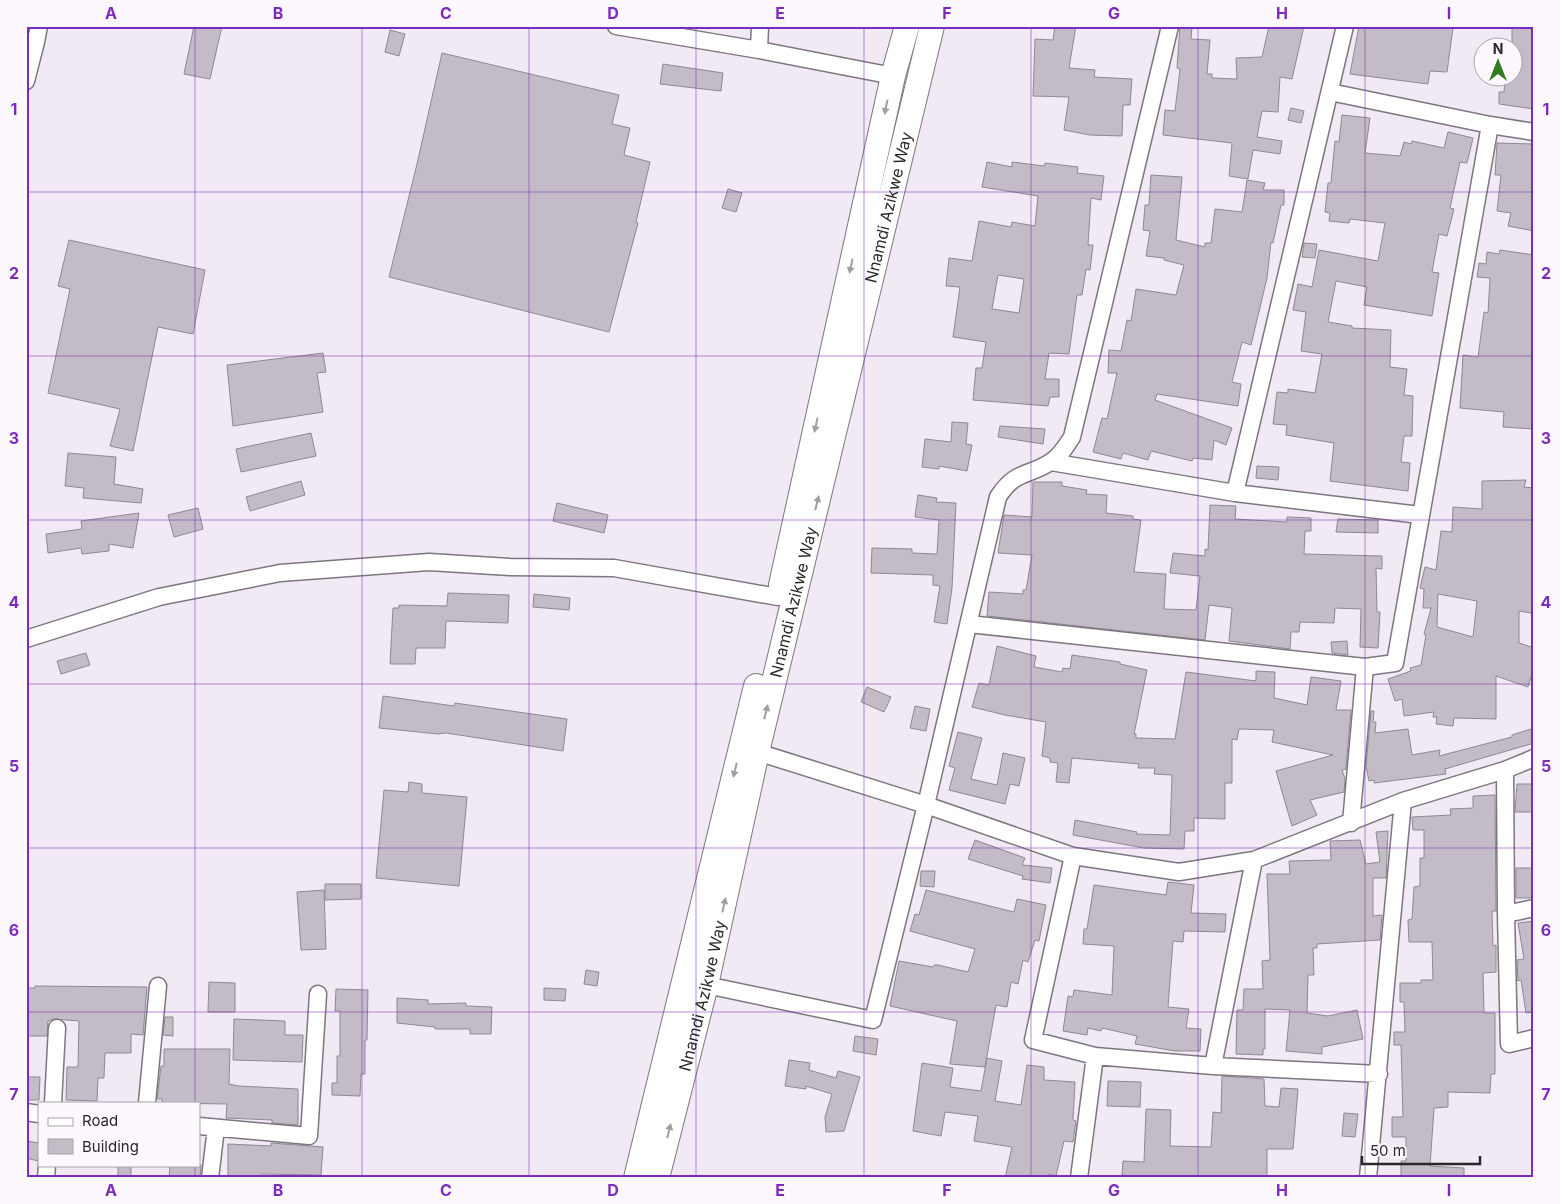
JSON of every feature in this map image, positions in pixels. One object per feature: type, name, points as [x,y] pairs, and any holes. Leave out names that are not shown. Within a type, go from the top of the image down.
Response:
[{"type":"highway","name":"Nnamdi Azikwe Way","points":[[636,1178],[778,597],[893,76],[907,26]]},
{"type":"highway","name":"Nnamdi Azikwe Way","points":[[657,1178],[706,985],[757,752],[932,26]]},
{"type":"street","points":[[616,26],[759,50],[893,76]]},
{"type":"street","points":[[759,50],[760,26]]},
{"type":"street","points":[[706,985],[872,1020],[926,805],[998,497],[1006,485],[1015,477],[1051,462],[1062,453],[1072,437],[1170,26]]},
{"type":"street","points":[[1235,493],[1345,26]]},
{"type":"street","points":[[26,81],[34,36]]},
{"type":"street","points":[[1330,92],[1490,125],[1534,132]]},
{"type":"street","points":[[969,624],[1365,667],[1395,663],[1490,125]]},
{"type":"street","points":[[1051,462],[1235,493],[1420,515]]},
{"type":"street","points":[[26,638],[159,597],[271,575],[429,562],[510,567],[614,568],[778,597]]},
{"type":"street","points":[[1351,823],[1365,667]]},
{"type":"street","points":[[757,752],[926,805],[1073,856],[1179,872],[1254,860],[1403,801],[1505,770],[1534,758]]},
{"type":"street","points":[[1505,770],[1509,1044],[1534,1038]]},
{"type":"street","points":[[1368,1178],[1403,801]]},
{"type":"street","points":[[1073,856],[1033,1040],[1095,1056],[1213,1066],[1379,1074]]},
{"type":"street","points":[[1213,1066],[1254,860]]},
{"type":"street","points":[[1506,914],[1534,908]]},
{"type":"street","points":[[147,1102],[158,986]]},
{"type":"street","points":[[200,1126],[309,1136],[318,994]]},
{"type":"street","points":[[53,1102],[57,1028]]},
{"type":"street","points":[[1079,1178],[1095,1056]]},
{"type":"street","points":[[210,1178],[216,1128]]},
{"type":"building","points":[[194,26],[222,26],[210,79],[184,74]]},
{"type":"building","points":[[1055,26],[1076,26],[1069,68],[1095,70],[1094,77],[1132,79],[1130,105],[1123,105],[1122,136],[1090,135],[1064,130],[1069,97],[1033,96],[1035,39],[1053,40]]},
{"type":"building","points":[[1180,26],[1192,26],[1191,39],[1210,40],[1207,74],[1212,74],[1212,78],[1237,79],[1236,58],[1262,57],[1269,26],[1304,26],[1292,79],[1280,77],[1278,112],[1262,111],[1257,137],[1282,141],[1280,154],[1253,150],[1248,179],[1229,176],[1232,143],[1163,135],[1165,110],[1175,111],[1180,69],[1177,68]]},
{"type":"building","points":[[1359,26],[1453,28],[1447,72],[1430,71],[1428,84],[1350,74]]},
{"type":"building","points":[[1512,26],[1534,26],[1534,109],[1499,104],[1499,92],[1504,92],[1504,88],[1522,88],[1522,38],[1512,38]]},
{"type":"building","points":[[390,30],[405,34],[399,56],[385,52]]},
{"type":"building","points":[[442,53],[619,95],[612,124],[630,128],[624,155],[650,162],[636,222],[638,223],[609,332],[389,277]]},
{"type":"building","points":[[663,64],[723,73],[721,91],[660,84]]},
{"type":"building","points":[[1291,108],[1304,111],[1301,123],[1288,120]]},
{"type":"building","points":[[1342,115],[1370,118],[1365,153],[1400,156],[1404,142],[1411,144],[1412,141],[1444,148],[1448,132],[1473,138],[1467,163],[1460,162],[1450,208],[1454,209],[1447,236],[1439,234],[1432,272],[1439,273],[1432,316],[1364,305],[1367,287],[1336,281],[1328,322],[1352,326],[1352,328],[1391,330],[1390,367],[1407,369],[1404,395],[1413,396],[1412,436],[1404,436],[1401,462],[1410,463],[1408,491],[1330,481],[1334,443],[1286,435],[1287,425],[1273,424],[1277,392],[1288,393],[1288,389],[1315,393],[1322,354],[1301,351],[1306,312],[1293,310],[1298,284],[1312,287],[1319,250],[1378,261],[1385,223],[1350,219],[1349,223],[1329,221],[1330,213],[1325,212],[1328,183],[1331,183],[1335,141],[1339,142]]},
{"type":"building","points":[[1497,143],[1534,144],[1534,231],[1508,226],[1511,213],[1497,211],[1501,175],[1495,175]]},
{"type":"building","points":[[987,162],[1012,167],[1012,162],[1044,166],[1045,163],[1078,167],[1077,173],[1104,176],[1101,200],[1091,198],[1088,245],[1093,245],[1090,270],[1086,269],[1082,295],[1077,295],[1069,354],[1049,353],[1045,379],[1059,379],[1059,397],[1050,397],[1048,406],[973,400],[976,368],[982,368],[986,342],[953,337],[960,287],[946,286],[949,258],[972,261],[979,221],[1011,227],[1012,222],[1035,226],[1038,196],[982,187]],"holes":[[[998,275],[1024,279],[1019,313],[992,309]]]},
{"type":"building","points":[[1151,175],[1182,177],[1176,240],[1205,247],[1205,243],[1211,243],[1215,209],[1242,212],[1247,180],[1265,183],[1263,190],[1284,190],[1284,205],[1281,205],[1273,243],[1271,242],[1267,278],[1251,345],[1242,342],[1232,382],[1241,384],[1238,406],[1157,394],[1155,400],[1232,428],[1226,445],[1214,440],[1212,460],[1193,458],[1192,461],[1151,451],[1148,460],[1123,453],[1121,459],[1093,452],[1102,418],[1107,419],[1117,373],[1108,373],[1109,350],[1121,351],[1127,320],[1131,321],[1136,289],[1176,295],[1184,265],[1164,260],[1164,258],[1146,256],[1150,231],[1143,230],[1145,205],[1149,205]]},
{"type":"building","points":[[728,189],[742,193],[736,212],[722,208]]},
{"type":"building","points":[[69,240],[205,270],[193,334],[158,327],[133,451],[110,446],[120,409],[48,393],[70,289],[58,286]]},
{"type":"building","points":[[1304,243],[1317,244],[1315,258],[1302,257]]},
{"type":"building","points":[[1500,250],[1534,255],[1534,429],[1503,427],[1504,412],[1460,408],[1463,355],[1478,357],[1484,312],[1488,313],[1490,278],[1477,277],[1479,263],[1486,264],[1487,252],[1499,254]]},
{"type":"building","points":[[323,353],[326,372],[317,373],[323,412],[233,426],[227,365]]},
{"type":"building","points":[[952,422],[968,423],[966,444],[972,445],[967,471],[939,466],[939,469],[922,467],[925,439],[951,442]]},
{"type":"building","points":[[1000,426],[1045,429],[1043,444],[998,437]]},
{"type":"building","points":[[311,433],[316,456],[241,472],[236,449]]},
{"type":"building","points":[[68,453],[116,457],[114,484],[143,489],[141,503],[83,498],[84,488],[65,486]]},
{"type":"building","points":[[1257,466],[1279,467],[1278,480],[1256,478]]},
{"type":"building","points":[[1526,480],[1524,487],[1534,488],[1534,601],[1531,613],[1519,611],[1519,643],[1534,648],[1534,678],[1531,677],[1528,687],[1496,676],[1496,719],[1454,718],[1453,726],[1436,724],[1437,717],[1433,717],[1434,712],[1404,716],[1402,699],[1395,701],[1388,679],[1411,671],[1410,668],[1421,665],[1426,635],[1424,634],[1431,608],[1423,608],[1424,589],[1420,588],[1425,567],[1436,570],[1441,531],[1452,532],[1453,507],[1482,509],[1482,481]],"holes":[[[1438,594],[1477,601],[1473,637],[1437,627]]]},
{"type":"building","points":[[301,481],[305,495],[250,511],[246,497]]},
{"type":"building","points":[[1033,482],[1062,482],[1062,486],[1087,490],[1086,494],[1107,495],[1106,513],[1133,516],[1133,519],[1141,520],[1134,572],[1166,574],[1164,609],[1196,610],[1200,576],[1170,573],[1173,553],[1205,556],[1205,549],[1208,550],[1210,505],[1236,506],[1235,519],[1287,522],[1287,517],[1311,518],[1311,531],[1305,531],[1304,554],[1382,556],[1382,569],[1376,568],[1377,612],[1380,612],[1378,648],[1360,647],[1361,609],[1335,608],[1334,623],[1300,622],[1299,632],[1291,632],[1290,649],[1229,641],[1232,608],[1209,605],[1205,640],[987,616],[989,592],[1023,594],[1023,590],[1026,590],[1032,555],[998,553],[1004,515],[1032,517]]},
{"type":"building","points":[[918,495],[937,498],[936,502],[956,503],[952,588],[947,624],[934,622],[940,586],[933,585],[933,575],[871,573],[872,548],[912,549],[912,553],[937,554],[939,520],[915,517]]},
{"type":"building","points":[[557,503],[608,515],[604,533],[553,521]]},
{"type":"building","points":[[198,508],[203,529],[174,537],[168,515]]},
{"type":"building","points":[[139,513],[133,548],[109,544],[109,551],[82,554],[81,548],[48,553],[46,534],[82,529],[81,521]]},
{"type":"building","points":[[1338,519],[1378,520],[1378,533],[1336,532]]},
{"type":"building","points":[[448,593],[509,595],[508,623],[446,621],[445,648],[416,648],[415,664],[390,664],[393,608],[399,608],[399,605],[447,606]]},
{"type":"building","points":[[534,594],[570,598],[569,610],[533,607]]},
{"type":"building","points":[[1347,641],[1348,655],[1332,653],[1331,642]]},
{"type":"building","points":[[997,646],[1036,656],[1034,667],[1062,672],[1063,668],[1070,669],[1072,655],[1120,662],[1120,664],[1147,670],[1134,734],[1136,734],[1136,738],[1175,739],[1186,672],[1256,681],[1256,671],[1275,672],[1274,698],[1307,705],[1311,677],[1341,681],[1336,710],[1351,710],[1346,769],[1342,770],[1345,779],[1344,792],[1310,800],[1317,815],[1292,826],[1276,771],[1333,755],[1272,742],[1274,730],[1239,729],[1237,740],[1232,739],[1232,783],[1225,783],[1225,819],[1194,818],[1194,831],[1185,831],[1184,849],[1144,848],[1073,835],[1075,820],[1137,832],[1136,834],[1170,835],[1172,775],[1154,774],[1155,768],[1138,768],[1139,764],[1072,758],[1069,783],[1056,782],[1058,763],[1050,762],[1050,758],[1042,756],[1046,722],[972,707],[979,683],[989,685]]},
{"type":"building","points":[[86,653],[90,665],[61,674],[57,661]]},
{"type":"building","points":[[867,687],[891,697],[884,712],[861,702]]},
{"type":"building","points":[[383,696],[454,706],[455,703],[567,719],[563,751],[446,733],[438,734],[379,728]]},
{"type":"building","points":[[915,706],[930,709],[926,731],[910,728]]},
{"type":"building","points":[[1371,711],[1374,711],[1373,722],[1376,722],[1375,733],[1408,729],[1412,755],[1440,750],[1439,756],[1512,737],[1512,735],[1531,729],[1534,743],[1445,769],[1446,774],[1374,783],[1374,780],[1369,781],[1366,766]]},
{"type":"building","points":[[958,732],[982,738],[971,779],[997,785],[1003,753],[1025,758],[1019,786],[1010,784],[1005,804],[949,790],[955,768],[949,766]]},
{"type":"building","points":[[409,782],[422,784],[422,793],[467,797],[459,886],[376,878],[384,790],[408,792]]},
{"type":"building","points":[[1517,784],[1534,784],[1534,812],[1515,812]]},
{"type":"building","points":[[1495,795],[1496,911],[1492,911],[1493,946],[1496,945],[1496,972],[1483,973],[1484,1013],[1495,1013],[1495,1074],[1491,1074],[1490,1093],[1448,1092],[1448,1107],[1434,1108],[1430,1166],[1464,1168],[1464,1178],[1401,1178],[1401,1161],[1406,1161],[1406,1137],[1392,1137],[1392,1117],[1403,1117],[1401,1045],[1394,1045],[1394,1032],[1405,1032],[1404,1002],[1400,1002],[1400,983],[1421,983],[1421,980],[1433,980],[1432,942],[1409,942],[1408,920],[1412,919],[1414,887],[1420,886],[1420,858],[1424,858],[1424,830],[1413,830],[1412,817],[1451,815],[1450,809],[1473,808],[1473,796]]},
{"type":"building","points":[[1388,831],[1386,878],[1373,878],[1373,916],[1382,915],[1380,940],[1317,944],[1317,948],[1313,948],[1314,975],[1308,975],[1307,1013],[1328,1016],[1357,1010],[1363,1039],[1322,1047],[1322,1054],[1286,1051],[1290,1010],[1265,1009],[1265,1049],[1263,1049],[1263,1055],[1236,1054],[1237,1010],[1243,1010],[1244,989],[1263,989],[1262,961],[1270,960],[1267,874],[1290,874],[1289,861],[1331,860],[1330,841],[1360,840],[1366,864],[1380,862],[1376,832]]},
{"type":"building","points":[[975,840],[1025,858],[1022,865],[1052,868],[1050,883],[1022,879],[1023,876],[968,859]]},
{"type":"building","points":[[1516,868],[1534,868],[1534,898],[1516,898]]},
{"type":"building","points":[[921,871],[935,871],[934,887],[920,886]]},
{"type":"building","points":[[1168,882],[1194,885],[1191,913],[1226,914],[1225,932],[1184,931],[1183,942],[1173,941],[1168,1007],[1189,1009],[1186,1028],[1201,1029],[1200,1051],[1175,1051],[1135,1044],[1137,1036],[1102,1028],[1101,1031],[1088,1028],[1087,1035],[1063,1031],[1068,996],[1073,997],[1074,990],[1112,995],[1114,946],[1083,944],[1084,929],[1087,929],[1094,885],[1166,895]]},
{"type":"building","points":[[325,884],[361,884],[361,899],[325,900]]},
{"type":"building","points":[[324,890],[326,949],[301,950],[297,892]]},
{"type":"building","points":[[926,890],[1014,912],[1017,899],[1046,905],[1039,941],[1035,940],[1028,962],[1023,960],[1018,984],[1011,982],[1007,1007],[996,1005],[985,1067],[950,1064],[957,1021],[890,1006],[899,961],[933,967],[938,965],[968,972],[975,949],[910,931],[915,914],[919,915]]},
{"type":"building","points":[[1534,921],[1534,1012],[1526,1013],[1521,980],[1518,981],[1517,960],[1524,959],[1518,923]]},
{"type":"building","points":[[586,970],[599,972],[597,986],[584,984]]},
{"type":"building","points":[[209,982],[235,983],[235,1012],[208,1012]]},
{"type":"building","points":[[35,986],[147,987],[143,1035],[131,1034],[131,1053],[105,1053],[104,1078],[98,1078],[97,1101],[66,1100],[67,1067],[78,1067],[79,1021],[53,1019],[48,1021],[47,1036],[26,1036],[26,988],[35,988]]},
{"type":"building","points":[[544,988],[566,989],[565,1001],[544,1000]]},
{"type":"building","points":[[336,989],[368,990],[365,1074],[361,1074],[360,1096],[332,1095],[332,1083],[337,1083],[337,1056],[340,1056],[340,1011],[335,1011]]},
{"type":"building","points":[[397,998],[428,1000],[428,1004],[466,1003],[466,1006],[492,1007],[491,1034],[470,1034],[470,1029],[435,1029],[435,1027],[397,1023]]},
{"type":"building","points":[[165,1017],[173,1017],[173,1036],[163,1035]]},
{"type":"building","points":[[234,1019],[285,1021],[285,1035],[303,1035],[302,1062],[233,1060]]},
{"type":"building","points":[[855,1036],[878,1039],[876,1055],[853,1051]]},
{"type":"building","points":[[164,1049],[230,1049],[229,1084],[298,1089],[298,1125],[272,1123],[272,1120],[226,1118],[227,1104],[162,1102],[162,1099],[157,1099],[161,1066],[164,1066]]},
{"type":"building","points":[[987,1058],[1002,1061],[995,1101],[1021,1105],[1027,1065],[1044,1067],[1044,1080],[1075,1082],[1073,1120],[1076,1121],[1073,1142],[1064,1141],[1056,1176],[1049,1174],[1048,1178],[1005,1178],[1012,1147],[974,1141],[978,1116],[945,1112],[941,1136],[913,1131],[922,1063],[953,1068],[950,1087],[981,1091]]},
{"type":"building","points":[[789,1060],[810,1063],[809,1070],[836,1078],[838,1071],[860,1077],[844,1131],[826,1132],[825,1117],[832,1094],[806,1086],[806,1089],[785,1086]]},
{"type":"building","points":[[1222,1076],[1264,1079],[1265,1106],[1279,1107],[1281,1088],[1298,1089],[1293,1149],[1267,1149],[1267,1178],[1125,1178],[1125,1175],[1122,1175],[1123,1161],[1144,1162],[1146,1109],[1171,1110],[1170,1146],[1211,1147],[1213,1112],[1221,1113]]},
{"type":"building","points":[[26,1077],[40,1077],[39,1100],[26,1100]]},
{"type":"building","points":[[1108,1081],[1141,1082],[1140,1107],[1107,1106]]},
{"type":"building","points":[[1344,1113],[1358,1114],[1355,1137],[1342,1136]]},
{"type":"building","points":[[26,1141],[38,1143],[38,1161],[26,1158]]},
{"type":"building","points":[[271,1143],[323,1147],[321,1175],[261,1174],[261,1178],[228,1178],[228,1144],[271,1146]]},
{"type":"building","points":[[201,1165],[200,1178],[169,1178],[170,1166]]},
{"type":"building","points":[[118,1166],[131,1166],[131,1178],[118,1178]]}]
